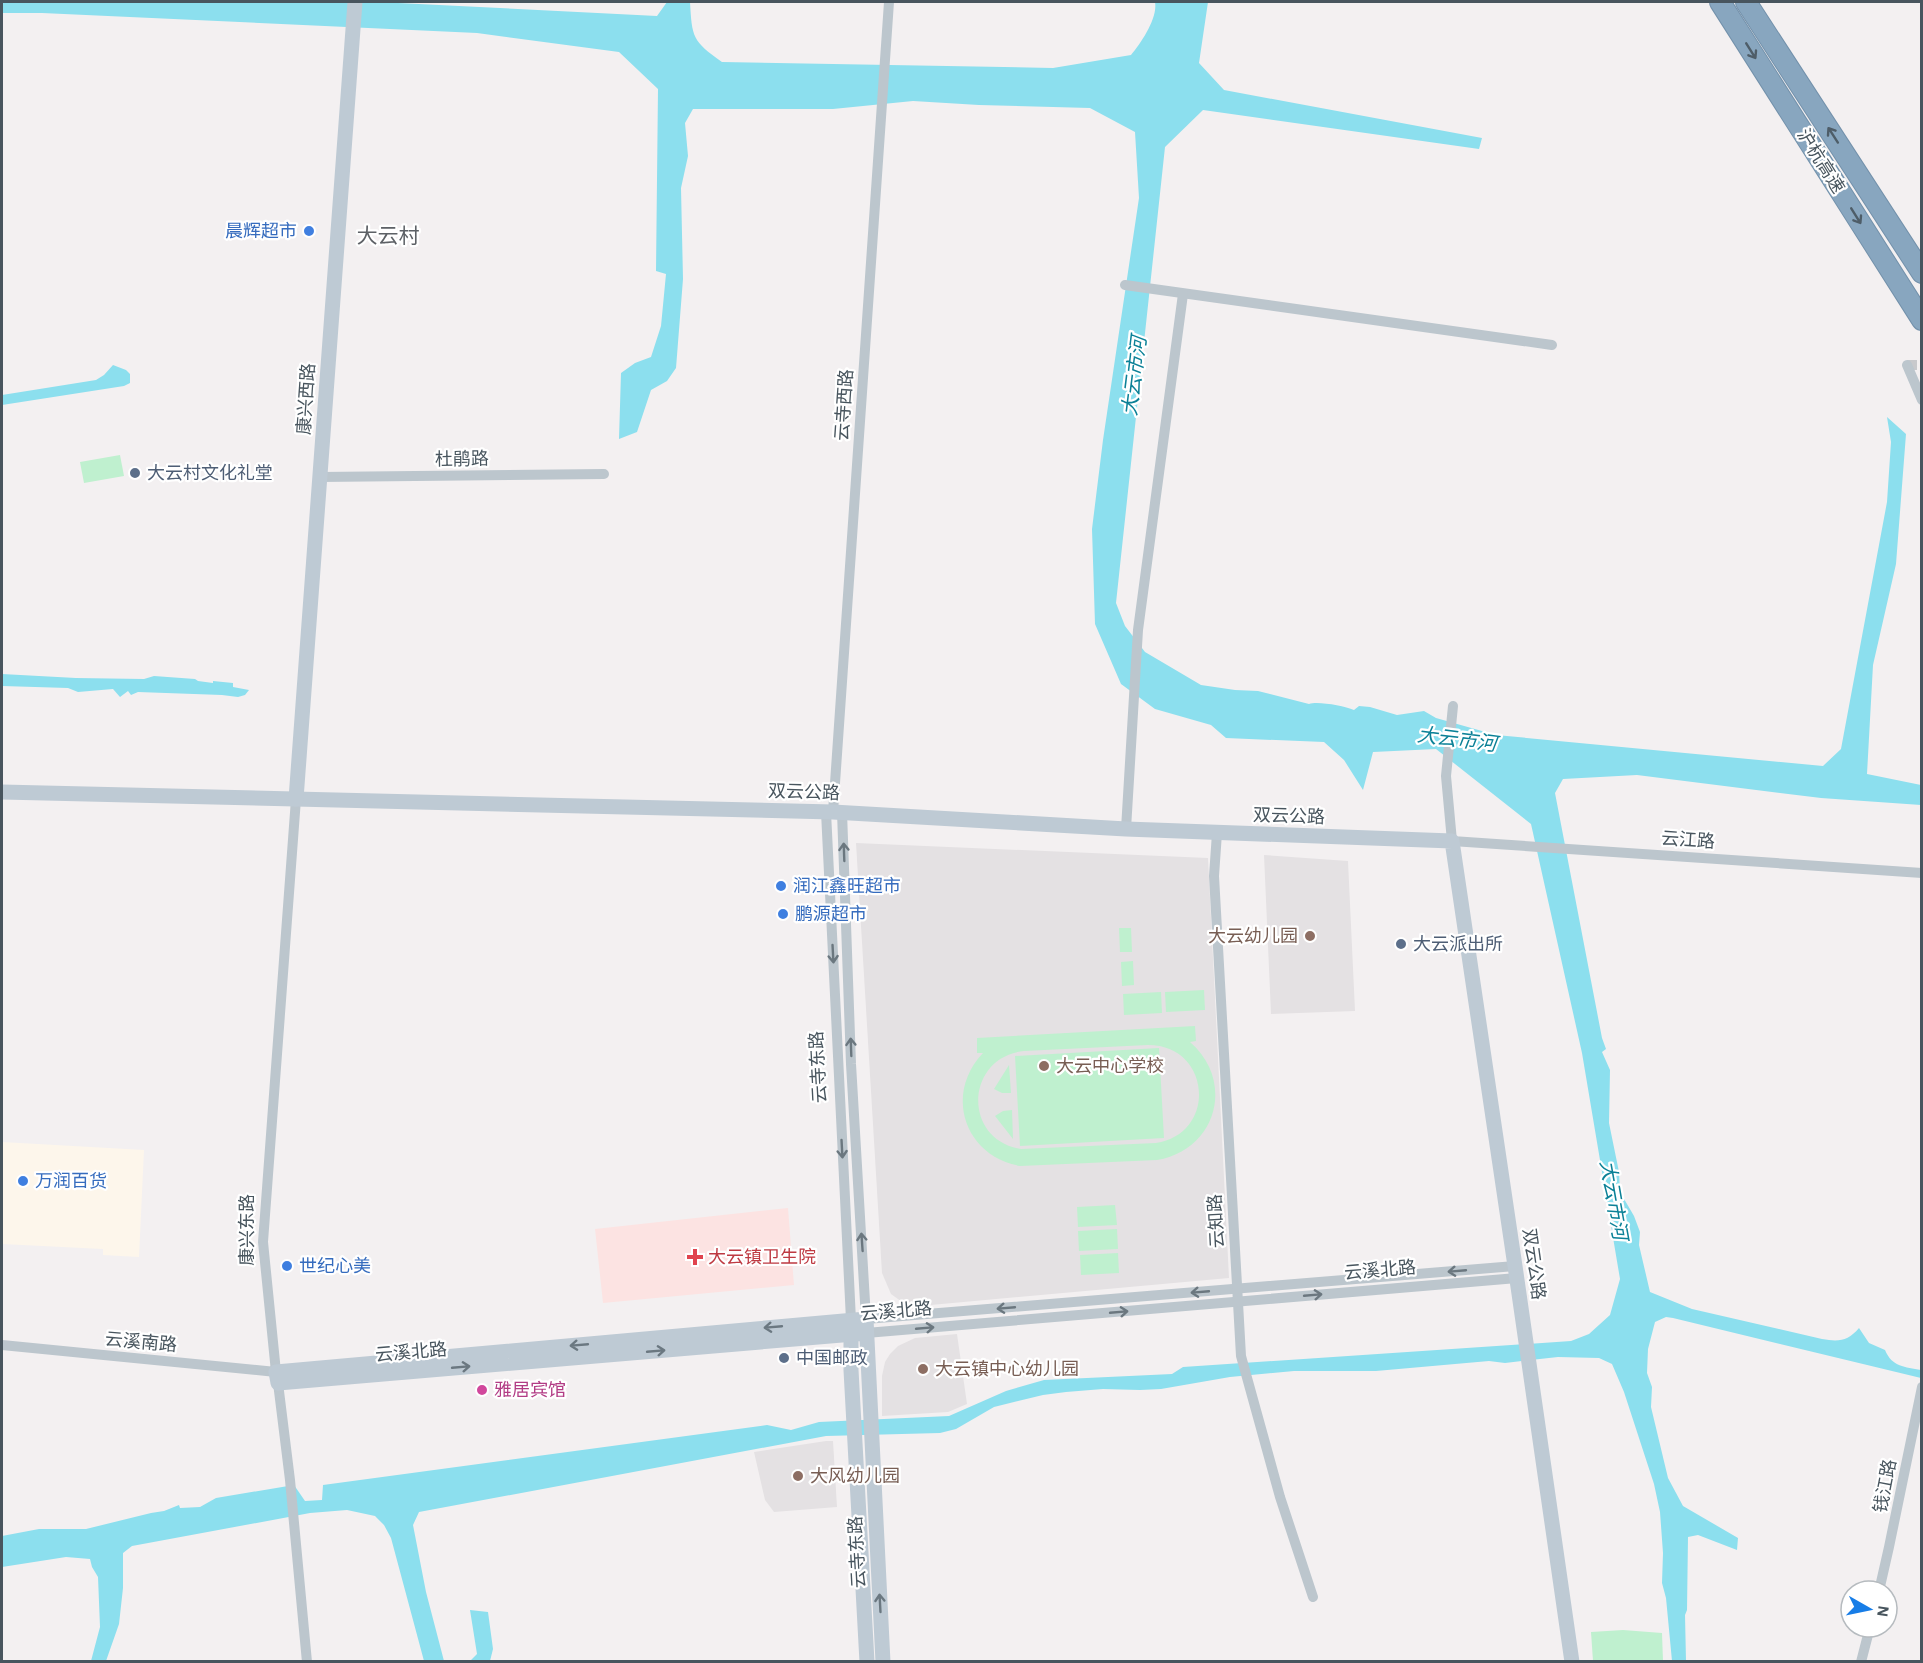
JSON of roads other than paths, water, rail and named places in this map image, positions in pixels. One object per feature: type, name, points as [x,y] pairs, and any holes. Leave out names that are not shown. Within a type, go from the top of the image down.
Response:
[{"type":"highway","name":"沪杭高速","points":[[1720,2],[1922,320]]},
{"type":"highway","name":"沪杭高速","points":[[1746,2],[1922,273]]},
{"type":"street","name":"康兴西路","points":[[296,799],[355,2]]},
{"type":"street","name":"云寺西路","points":[[834,812],[889,2]]},
{"type":"street","points":[[1125,285],[1552,345]]},
{"type":"street","points":[[1126,829],[1138,630],[1184,294]]},
{"type":"street","points":[[1907,365],[1922,400]]},
{"type":"street","name":"杜鹃路","points":[[320,477],[604,474]]},
{"type":"street","points":[[1452,841],[1446,776],[1453,706]]},
{"type":"street","name":"双云公路","points":[[2,792],[834,812],[1126,829],[1452,841],[1572,1662]]},
{"type":"street","name":"康兴东路","points":[[296,799],[263,1242],[290,1480],[307,1662]]},
{"type":"street","name":"云寺东路","points":[[834,812],[859,1327],[869,1410],[883,1662]]},
{"type":"street","name":"云寺东路","points":[[834,812],[851,1064],[859,1327],[853,1411],[867,1662]]},
{"type":"street","name":"云知路","points":[[1217,832],[1214,876],[1241,1356],[1281,1497],[1313,1597]]},
{"type":"street","name":"云江路","points":[[1452,841],[1922,873]]},
{"type":"street","name":"云溪北路","points":[[859,1327],[1237,1301],[1516,1272]]},
{"type":"street","name":"云溪北路","points":[[277,1377],[859,1327],[1236,1289],[1516,1272]]},
{"type":"street","name":"云溪南路","points":[[2,1345],[277,1377]]},
{"type":"street","name":"钱江路","points":[[1882,1579],[1921,1388]]},
{"type":"street","points":[[1861,1662],[1867,1639]]},
{"type":"water","name":"大云市河","points":[[2,2],[378,2],[657,16],[667,2],[690,2],[693,31],[699,43],[722,62],[1053,68],[1131,55],[1151,23],[1155,2],[1208,2],[1199,63],[1224,90],[1482,138],[1479,149],[1203,110],[1165,147],[1116,603],[1125,626],[1145,652],[1201,685],[1258,691],[1309,704],[1331,704],[1354,710],[1359,706],[1370,707],[1397,715],[1424,711],[1436,718],[1496,735],[1823,766],[1841,749],[1887,502],[1891,442],[1887,417],[1906,434],[1896,564],[1873,665],[1867,774],[1921,785],[1921,805],[1821,798],[1637,775],[1563,779],[1555,793],[1606,1049],[1602,1052],[1610,1070],[1609,1123],[1619,1172],[1620,1192],[1640,1232],[1639,1245],[1650,1292],[1692,1309],[1822,1339],[1843,1339],[1851,1336],[1859,1328],[1869,1343],[1885,1350],[1895,1363],[1921,1370],[1921,1378],[1673,1318],[1666,1317],[1655,1322],[1648,1349],[1647,1373],[1652,1387],[1651,1407],[1668,1478],[1683,1506],[1738,1538],[1737,1550],[1698,1535],[1688,1537],[1686,1661],[1672,1661],[1666,1598],[1662,1583],[1663,1553],[1660,1512],[1654,1484],[1624,1392],[1612,1364],[1599,1358],[1558,1357],[1505,1363],[1489,1361],[1376,1371],[1294,1371],[1230,1377],[1161,1389],[1103,1389],[1043,1395],[994,1407],[956,1429],[940,1433],[826,1436],[419,1512],[413,1525],[426,1592],[444,1661],[424,1661],[391,1538],[384,1525],[375,1516],[347,1510],[310,1513],[132,1546],[123,1553],[123,1588],[119,1624],[106,1661],[91,1661],[100,1627],[98,1577],[90,1559],[66,1557],[2,1567],[2,1536],[39,1529],[86,1529],[164,1511],[179,1505],[180,1508],[200,1507],[216,1498],[294,1485],[305,1501],[322,1500],[323,1485],[767,1425],[791,1430],[819,1422],[949,1416],[1006,1391],[1044,1380],[1172,1374],[1183,1367],[1571,1341],[1589,1334],[1610,1315],[1620,1279],[1582,1053],[1531,824],[1436,749],[1373,752],[1363,790],[1344,760],[1324,742],[1226,738],[1211,725],[1155,709],[1121,684],[1095,624],[1092,529],[1139,198],[1135,132],[1090,108],[913,101],[833,109],[693,109],[685,123],[688,156],[681,188],[683,279],[676,368],[667,381],[651,390],[637,432],[619,439],[621,373],[635,363],[651,357],[661,326],[666,274],[656,271],[658,89],[619,52],[477,33],[2,13]]},
{"type":"water","points":[[113,365],[130,374],[130,383],[124,386],[2,405],[2,395],[96,380]]},
{"type":"water","points":[[2,674],[144,679],[154,676],[233,683],[233,687],[249,690],[245,695],[238,697],[138,692],[131,695],[128,691],[120,697],[113,689],[78,692],[68,688],[2,686]]},
{"type":"water","points":[[470,1610],[488,1612],[493,1649],[490,1661],[470,1661],[477,1654]]},
{"type":"tunnel","points":[[1907,365],[1922,365]]},
{"type":"place","name":"晨辉超市","points":[[309,231]]},
{"type":"place","name":"大云村文化礼堂","points":[[135,473]]},
{"type":"place","name":"润江鑫旺超市","points":[[781,886]]},
{"type":"place","name":"鹏源超市","points":[[783,914]]},
{"type":"place","name":"大云幼儿园","points":[[1310,936]]},
{"type":"place","name":"大云派出所","points":[[1401,944]]},
{"type":"place","name":"大云中心学校","points":[[1044,1066]]},
{"type":"place","name":"万润百货","points":[[23,1181]]},
{"type":"place","name":"大云镇卫生院","points":[[695,1257]]},
{"type":"place","name":"世纪心美","points":[[287,1266]]},
{"type":"place","name":"中国邮政","points":[[784,1358]]},
{"type":"place","name":"大云镇中心幼儿园","points":[[923,1369]]},
{"type":"place","name":"雅居宾馆","points":[[482,1390]]},
{"type":"place","name":"大风幼儿园","points":[[798,1476]]},
{"type":"district","name":"大云村","points":[[388,236]]}]
